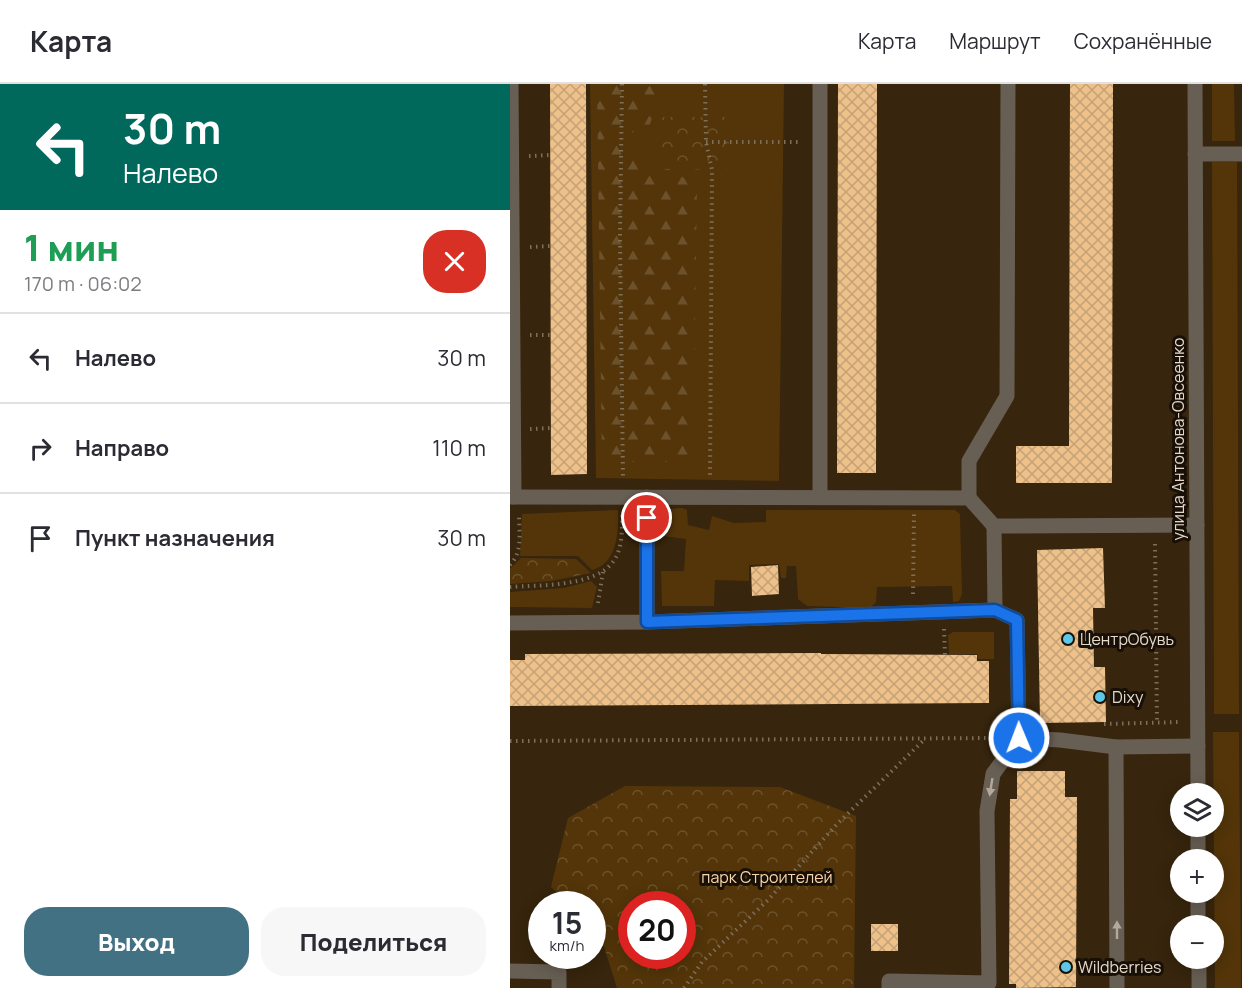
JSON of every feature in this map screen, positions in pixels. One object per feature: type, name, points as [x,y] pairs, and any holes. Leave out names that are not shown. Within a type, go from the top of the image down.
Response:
[{"type":"street","points":[[511,84],[514,497],[969,498]]},
{"type":"street","points":[[820,84],[820,497]]},
{"type":"street","points":[[995,610],[994,526],[969,498],[969,461],[1007,396],[1008,84]]},
{"type":"street","name":"улица Антонова-Овсеенко","points":[[1195,84],[1198,783]]},
{"type":"street","points":[[1195,154],[1242,154]]},
{"type":"street","points":[[647,497],[647,622]]},
{"type":"street","points":[[994,526],[1197,525]]},
{"type":"street","points":[[510,623],[647,622],[995,610],[1017,620],[1019,738],[993,774],[987,811],[989,983],[890,981],[889,988]]},
{"type":"street","points":[[1019,738],[1116,747],[1198,746]]},
{"type":"street","points":[[1116,747],[1117,988]]},
{"type":"street","points":[[1198,969],[1199,988]]},
{"type":"street","points":[[510,972],[559,972],[558,988]]},
{"type":"path","points":[[510,587],[566,583],[587,578],[603,572],[613,562],[618,551],[623,497],[620,249],[622,84]]},
{"type":"path","points":[[705,84],[706,142],[711,170],[710,497]]},
{"type":"path","points":[[706,142],[820,142]]},
{"type":"path","points":[[510,565],[519,549],[514,497]]},
{"type":"path","points":[[913,613],[914,498]]},
{"type":"path","points":[[1155,525],[1157,723]]},
{"type":"path","points":[[597,623],[597,607],[603,572]]},
{"type":"path","points":[[944,629],[945,655]]},
{"type":"path","points":[[691,988],[685,986],[702,962],[768,900],[838,823],[926,738]]},
{"type":"path","points":[[510,741],[1019,738]]},
{"type":"green space","points":[[590,84],[784,84],[779,481],[596,478]]},
{"type":"green space","points":[[597,84],[665,84],[648,129],[602,139],[640,150],[659,169],[697,182],[693,462],[602,462]]},
{"type":"green space","points":[[1212,84],[1234,84],[1235,141],[1212,141]]},
{"type":"green space","points":[[658,117],[729,117],[729,169],[658,170]]},
{"type":"green space","points":[[1212,162],[1237,162],[1239,714],[1214,714]]},
{"type":"green space","points":[[682,508],[687,510],[688,525],[709,530],[712,516],[734,523],[766,522],[766,510],[955,510],[960,514],[962,594],[959,601],[953,602],[952,586],[877,587],[876,602],[870,608],[807,606],[798,599],[796,566],[787,566],[786,578],[781,578],[779,564],[749,565],[749,581],[715,580],[714,606],[662,606],[661,571],[684,571],[686,539],[663,536],[658,510]]},
{"type":"green space","points":[[618,510],[615,546],[607,561],[600,567],[592,570],[578,556],[520,556],[522,514]]},
{"type":"green space","points":[[521,558],[576,559],[591,573],[551,581],[510,584],[510,569]]},
{"type":"green space","points":[[591,581],[597,587],[592,608],[510,607],[510,592],[564,588]]},
{"type":"green space","points":[[953,632],[994,632],[994,659],[978,659],[977,654],[949,654],[948,635]]},
{"type":"green space","points":[[1213,732],[1239,732],[1241,988],[1215,988],[1215,969],[1224,969],[1224,915],[1214,915],[1214,903],[1224,903],[1224,849],[1214,849],[1214,837],[1224,837],[1224,783],[1213,783]]},
{"type":"green space","name":"парк Строителей","points":[[625,786],[780,787],[856,816],[854,988],[617,988],[606,953],[606,891],[555,891],[551,887],[568,818]]},
{"type":"building","points":[[550,84],[586,84],[587,474],[551,475]]},
{"type":"building","points":[[838,84],[877,84],[876,473],[837,473]]},
{"type":"building","points":[[1070,84],[1113,84],[1112,483],[1016,483],[1016,446],[1069,446]]},
{"type":"building","points":[[1103,548],[1105,608],[1093,608],[1094,667],[1105,667],[1106,722],[1040,723],[1037,550]]},
{"type":"building","points":[[778,565],[779,594],[752,596],[751,567]]},
{"type":"building","points":[[525,654],[977,655],[977,661],[989,661],[989,703],[510,706],[510,660],[525,660]]},
{"type":"building","points":[[1017,771],[1065,771],[1065,797],[1077,797],[1076,987],[1016,988],[1016,984],[1009,984],[1010,799],[1017,799]]},
{"type":"building","points":[[871,924],[898,924],[898,951],[871,951]]},
{"type":"place","name":"ЦентрОбувь","points":[[1068,639]]},
{"type":"place","name":"Dixy","points":[[1100,697]]},
{"type":"place","name":"Wildberries","points":[[1066,967]]},
{"type":"route","points":[[647,518],[647,622],[995,610],[1017,620],[1019,738]]}]
